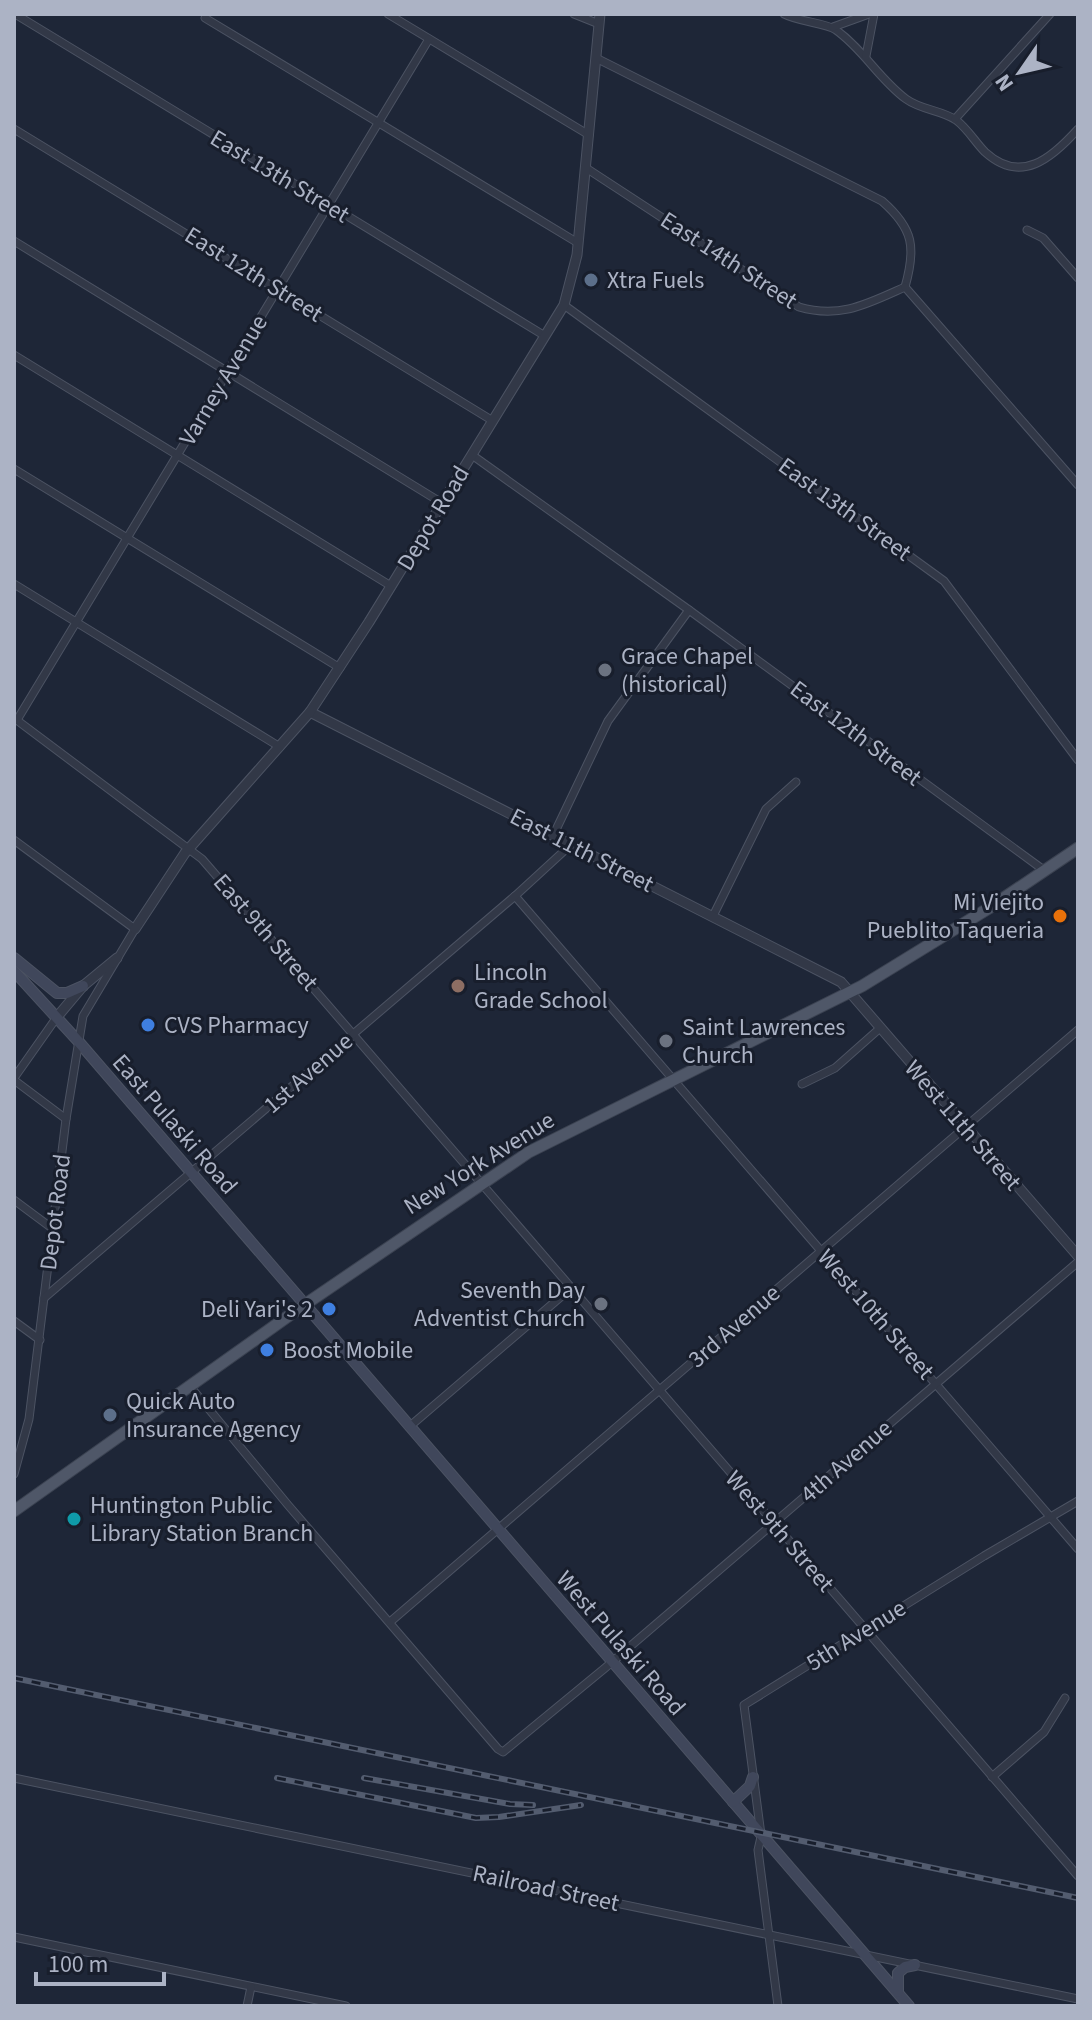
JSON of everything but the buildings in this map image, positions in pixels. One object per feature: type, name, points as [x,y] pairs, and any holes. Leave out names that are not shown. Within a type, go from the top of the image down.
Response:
[{"type":"main road","name":"New York Avenue","points":[[14,1511],[189,1385],[529,1152],[849,992],[989,908],[1078,848]]},
{"type":"main road","points":[[14,958],[57,993],[67,993],[83,986]]},
{"type":"main road","name":"East Pulaski Road","points":[[14,971],[78,1041],[304,1305]]},
{"type":"main road","name":"West Pulaski Road","points":[[304,1305],[909,2006]]},
{"type":"main road","points":[[733,1802],[750,1786],[753,1777]]},
{"type":"main road","points":[[898,1994],[898,1973],[905,1967],[915,1965]]},
{"type":"street","name":"East 13th Street","points":[[15,14],[545,336]]},
{"type":"street","points":[[388,14],[589,135]]},
{"type":"street","points":[[574,14],[600,19]]},
{"type":"street","points":[[784,14],[833,27],[872,14],[866,56]]},
{"type":"street","points":[[955,119],[1050,14]]},
{"type":"street","points":[[205,18],[578,243]]},
{"type":"street","name":"Depot Road","points":[[14,1474],[22,1449],[40,1340],[66,1119],[83,1016],[135,929],[189,848],[310,712],[340,668],[564,305],[575,268],[600,19]]},
{"type":"street","points":[[833,27],[866,56],[908,101],[955,119],[995,160],[1015,167],[1039,164],[1078,129]]},
{"type":"street","name":"Varney Avenue","points":[[15,719],[429,39]]},
{"type":"street","points":[[596,58],[882,201],[898,215],[910,235],[912,255],[905,287],[1078,485]]},
{"type":"street","name":"East 12th Street","points":[[14,129],[493,421]]},
{"type":"street","name":"East 14th Street","points":[[586,168],[799,307],[818,313],[853,309],[905,287]]},
{"type":"street","points":[[1027,230],[1043,238],[1078,278]]},
{"type":"street","points":[[14,241],[442,503]]},
{"type":"street","name":"East 13th Street","points":[[564,305],[944,581],[1078,760]]},
{"type":"street","points":[[14,355],[391,586]]},
{"type":"street","name":"East 12th Street","points":[[472,455],[1045,871]]},
{"type":"street","points":[[14,469],[340,668]]},
{"type":"street","points":[[14,584],[280,747]]},
{"type":"street","points":[[553,836],[608,721],[689,610]]},
{"type":"street","name":"East 11th Street","points":[[310,712],[835,978],[849,992]]},
{"type":"street","name":"East 9th Street","points":[[15,719],[202,859],[482,1185]]},
{"type":"street","points":[[713,916],[766,809],[796,782]]},
{"type":"street","points":[[14,840],[135,929]]},
{"type":"street","name":"1st Avenue","points":[[44,1298],[515,896],[568,844]]},
{"type":"street","name":"West 10th Street","points":[[515,896],[1078,1549]]},
{"type":"street","name":"Depot Road","points":[[57,1017],[83,986],[117,958]]},
{"type":"street","name":"West 11th Street","points":[[849,992],[1078,1259]]},
{"type":"street","points":[[57,1017],[14,1079],[66,1119]]},
{"type":"street","points":[[802,1084],[835,1068],[879,1029]]},
{"type":"street","name":"3rd Avenue","points":[[390,1622],[1078,1030]]},
{"type":"street","name":"West 9th Street","points":[[482,1185],[1078,1876]]},
{"type":"street","points":[[14,1200],[53,1229]]},
{"type":"street","name":"4th Avenue","points":[[390,1622],[503,1752],[509,1750],[1078,1259]]},
{"type":"street","points":[[409,1427],[571,1288]]},
{"type":"street","points":[[14,1321],[40,1340]]},
{"type":"street","points":[[189,1385],[390,1622]]},
{"type":"street","points":[[14,1442],[22,1449]]},
{"type":"street","name":"5th Avenue","points":[[778,2006],[758,1850],[761,1832],[744,1705],[1078,1501]]},
{"type":"street","points":[[992,1777],[1044,1732],[1065,1698]]},
{"type":"street","name":"Railroad Street","points":[[14,1778],[1078,1999]]},
{"type":"street","points":[[14,1937],[346,2006]]},
{"type":"street","points":[[247,2006],[251,1987]]},
{"type":"railway","points":[[14,1678],[1078,1898]]},
{"type":"railway","points":[[277,1778],[476,1818],[581,1805]]},
{"type":"railway","points":[[364,1778],[510,1804],[533,1805]]},
{"type":"place","name":"Xtra Fuels","points":[[591,280]]},
{"type":"place","name":"Grace Chapel (historical)","points":[[605,670]]},
{"type":"place","name":"Mi Viejito Pueblito Taqueria","points":[[1060,916]]},
{"type":"place","name":"Lincoln Grade School","points":[[458,986]]},
{"type":"place","name":"CVS Pharmacy","points":[[148,1025]]},
{"type":"place","name":"Saint Lawrences Church","points":[[666,1041]]},
{"type":"place","name":"Seventh Day Adventist Church","points":[[601,1304]]},
{"type":"place","name":"Deli Yari's 2","points":[[329,1309]]},
{"type":"place","name":"Boost Mobile","points":[[267,1350]]},
{"type":"place","name":"Quick Auto Insurance Agency","points":[[110,1415]]},
{"type":"place","name":"Huntington Public Library Station Branch","points":[[74,1519]]}]
